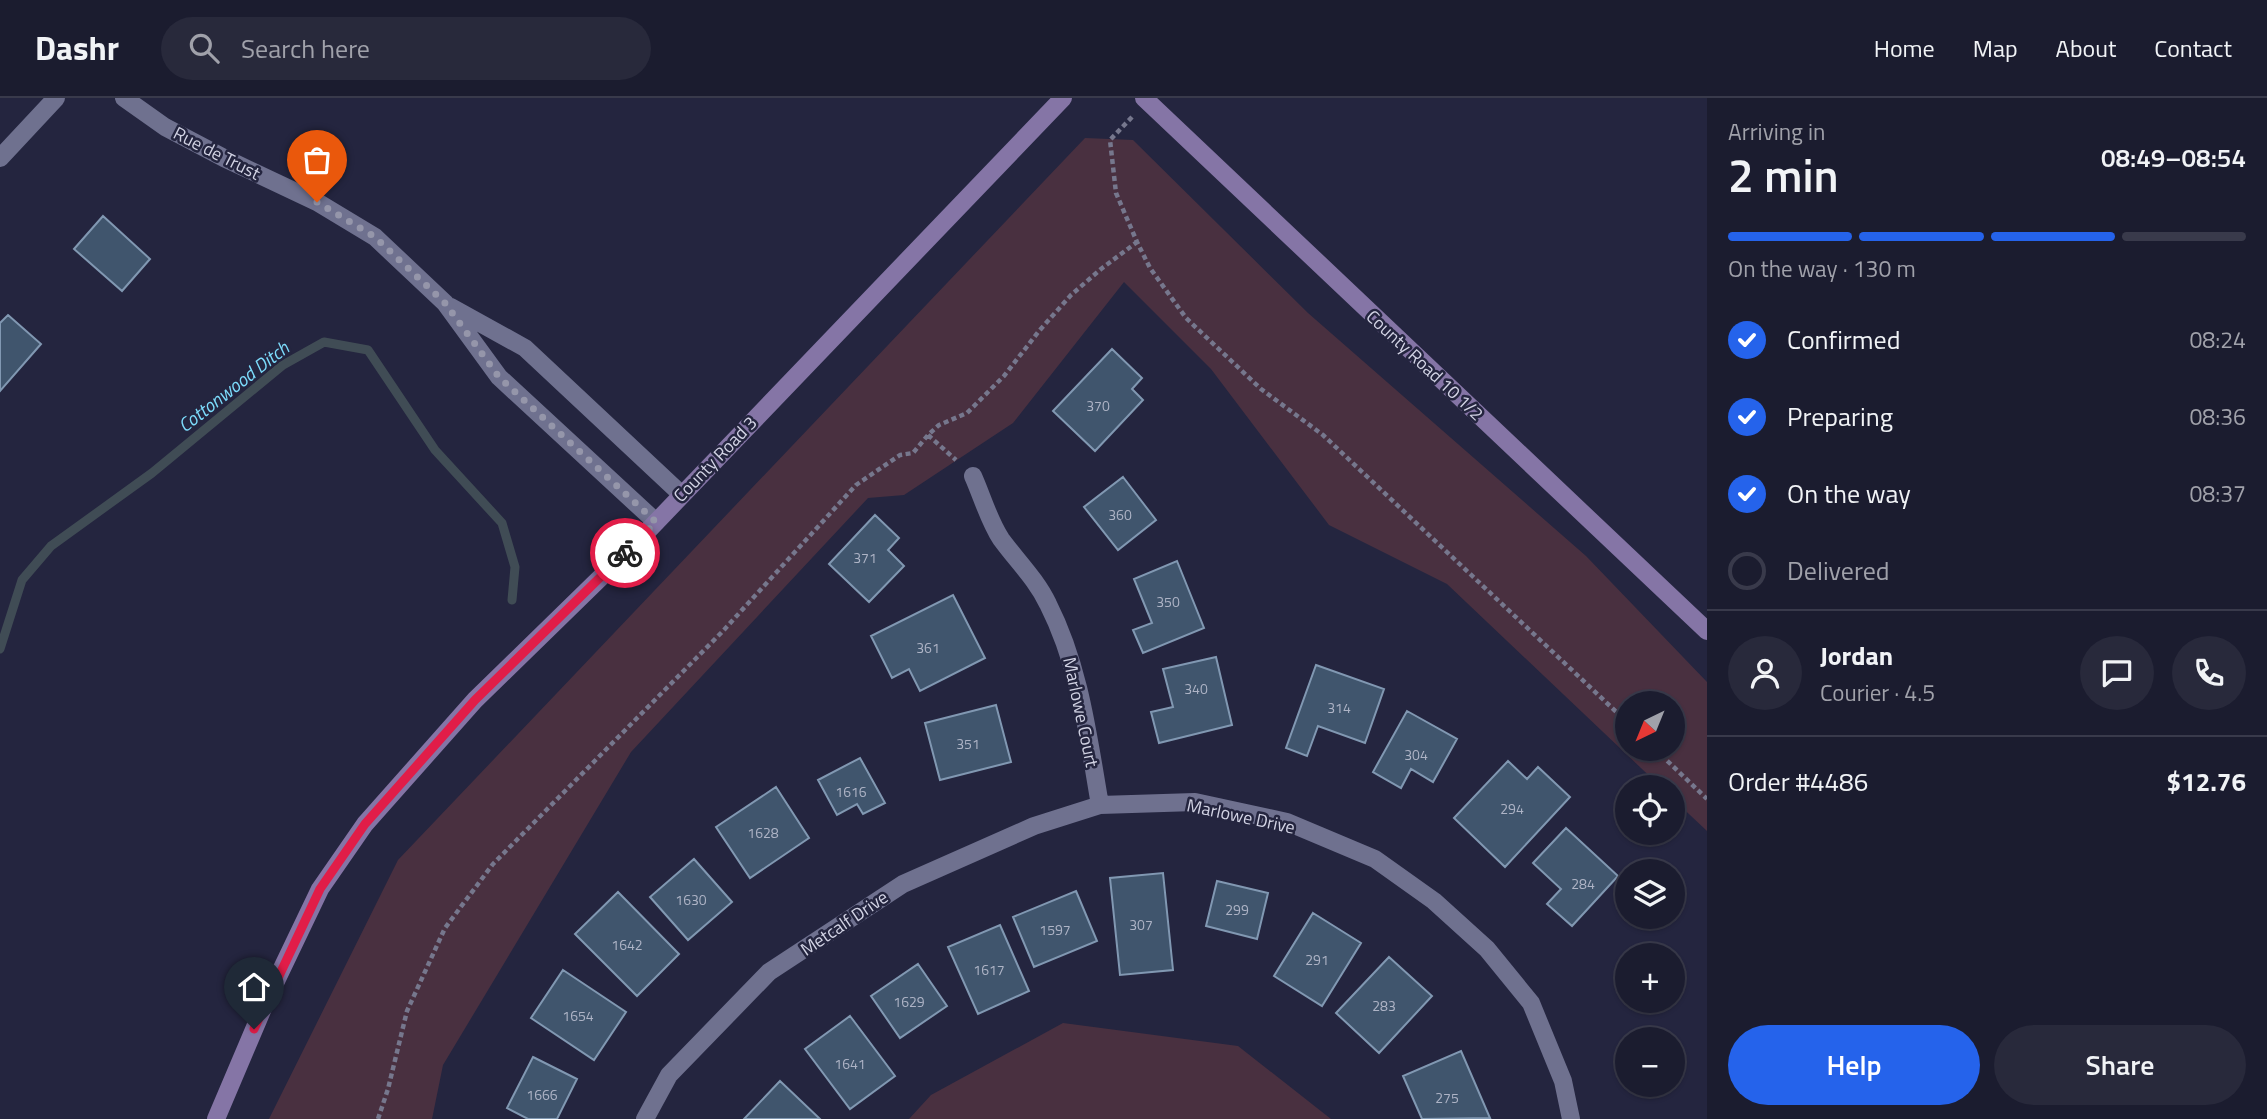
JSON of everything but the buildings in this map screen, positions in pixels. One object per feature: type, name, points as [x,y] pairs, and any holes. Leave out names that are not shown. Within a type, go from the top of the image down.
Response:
[{"type":"street","points":[[0,158],[56,98]]},
{"type":"street","name":"Rue de Trust","points":[[124,98],[165,127],[224,159],[317,202],[375,237],[445,303],[499,377],[656,522]]},
{"type":"street","name":"County Road 3","points":[[216,1119],[264,1006],[320,889],[365,824],[475,700],[656,522],[1063,98]]},
{"type":"street","name":"County Road 10 1/2","points":[[1145,99],[1707,631]]},
{"type":"street","name":"Rue de Trust","points":[[445,303],[525,348],[681,494]]},
{"type":"street","name":"Marlowe Court","points":[[973,476],[999,536],[1030,573],[1064,638],[1080,692],[1100,805]]},
{"type":"street","name":"Marlowe Drive","points":[[1100,805],[1195,802],[1287,822],[1375,859],[1434,901],[1487,949],[1531,1003],[1563,1081],[1571,1119]]},
{"type":"street","name":"Metcalf Drive","points":[[645,1119],[669,1075],[769,972],[903,884],[1034,826],[1100,805]]},
{"type":"path","points":[[1145,99],[1110,140],[1116,193],[1150,268],[1186,318],[1261,389],[1324,435],[1615,711]]},
{"type":"path","points":[[378,1119],[412,999],[445,928],[493,864],[722,632],[856,485],[900,454],[913,453],[939,425],[967,413],[1004,376],[1038,331],[1071,295],[1137,242]]},
{"type":"path","points":[[928,435],[973,476]]},
{"type":"path","points":[[1667,761],[1707,799]]},
{"type":"shaded area","points":[[1085,138],[1133,140],[1308,313],[1586,556],[1707,682],[1707,831],[1685,810],[1685,775],[1648,775],[1634,761],[1685,761],[1685,691],[1615,691],[1615,743],[1447,584],[1329,525],[1211,369],[1124,282],[1013,423],[904,495],[868,498],[631,752],[443,1065],[432,1119],[269,1119],[398,860]]},
{"type":"shaded area","points":[[1063,1023],[1238,1046],[1331,1119],[909,1119],[931,1095]]},
{"type":"waterway","name":"Cottonwood Ditch","points":[[0,649],[22,580],[51,546],[152,473],[283,365],[324,342],[368,350],[435,450],[502,523],[515,567],[512,600]]},
{"type":"way so far","points":[[317,202],[375,237],[445,303],[499,377],[656,522],[625,553]]},
{"type":"route","points":[[254,1029],[320,889],[365,824],[475,700],[625,553]]}]
